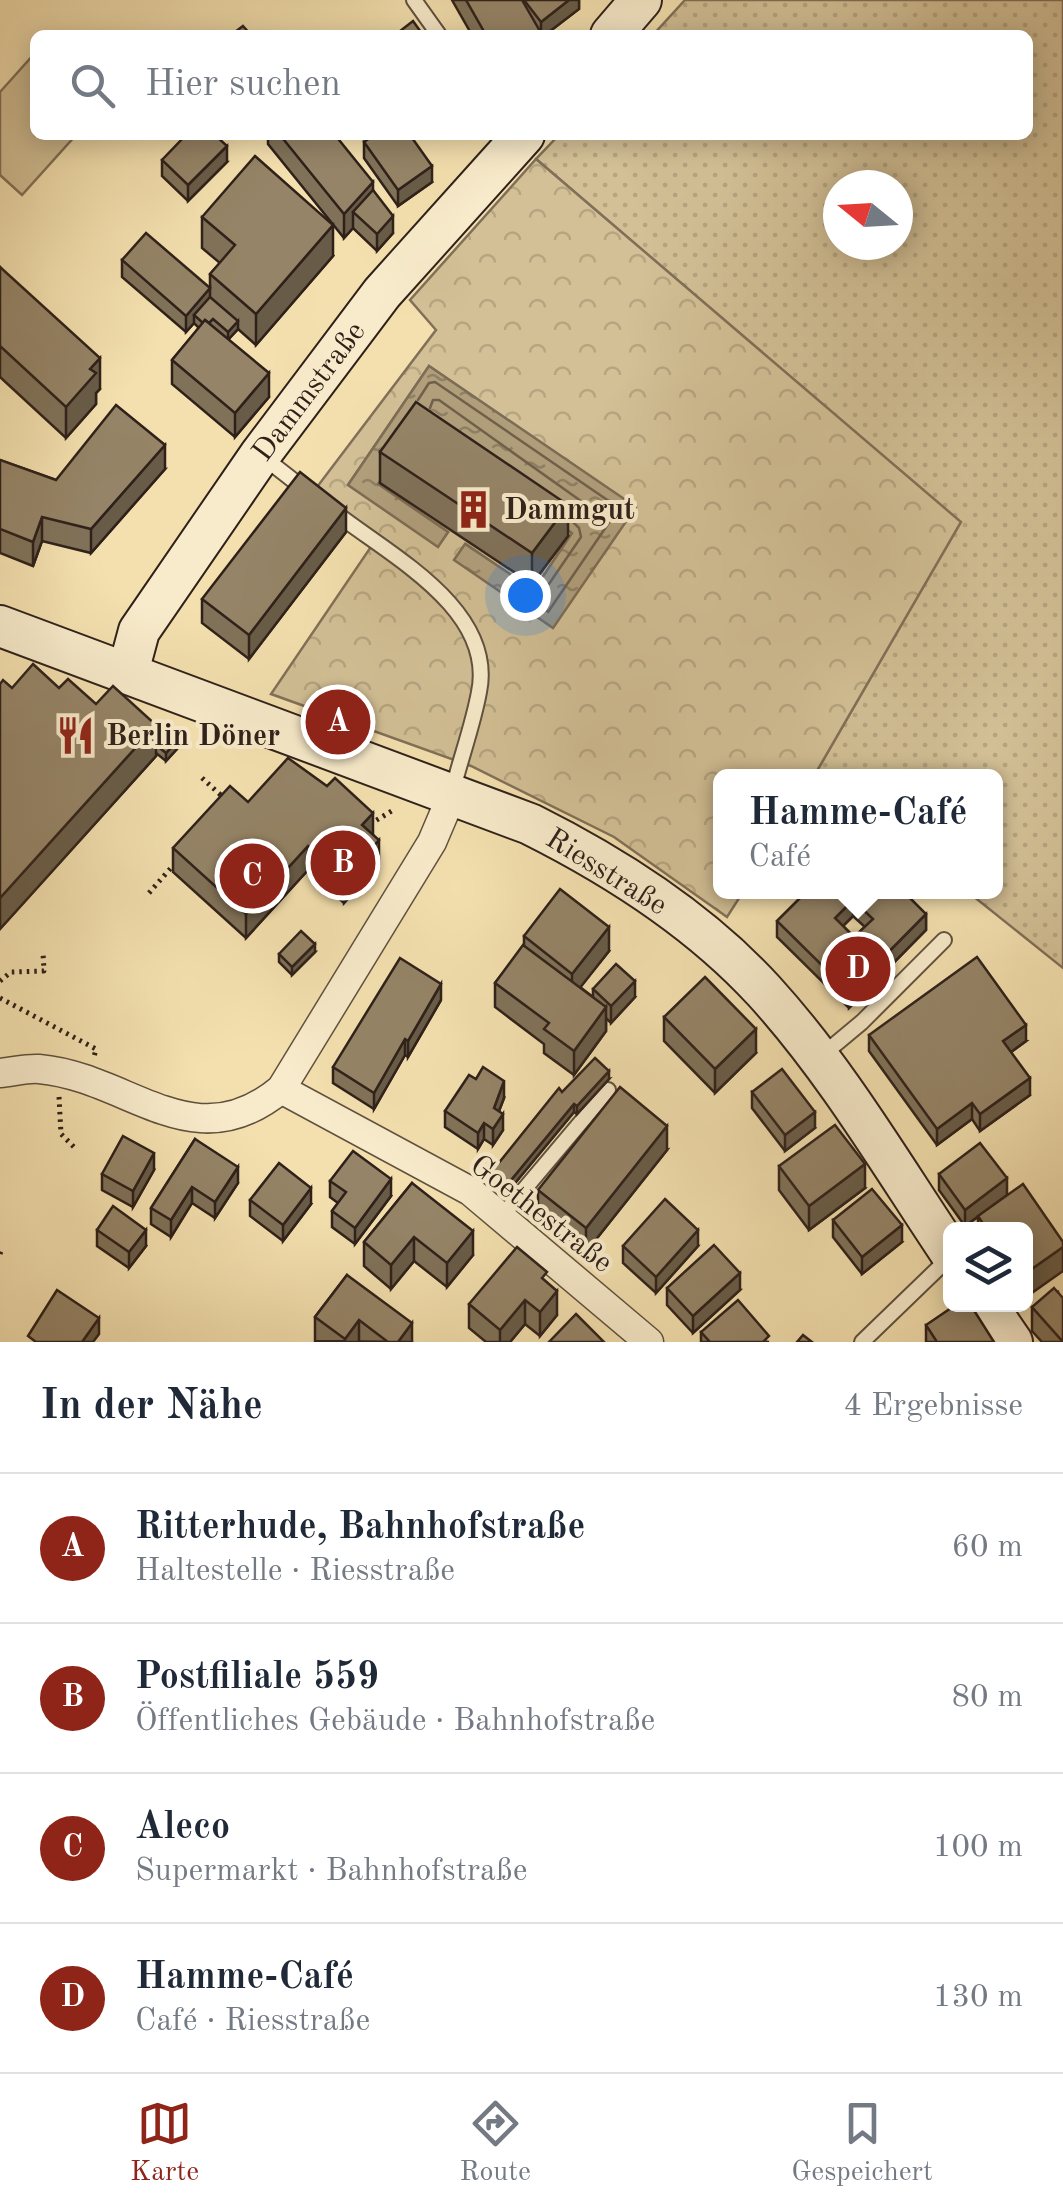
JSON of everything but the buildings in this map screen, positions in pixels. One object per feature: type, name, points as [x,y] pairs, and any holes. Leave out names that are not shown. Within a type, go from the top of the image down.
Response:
[{"type":"main road","points":[[614,30],[641,0]]},
{"type":"main road","name":"Dammstraße","points":[[128,672],[139,632],[260,455],[382,293],[516,140]]},
{"type":"main road","name":"Riesstraße","points":[[0,626],[530,824],[603,860],[697,928],[763,990],[820,1058],[943,1243]]},
{"type":"main road","points":[[991,1312],[1012,1342]]},
{"type":"street","points":[[0,1073],[39,1070],[74,1078],[181,1116],[221,1120],[254,1112],[281,1090],[432,842],[452,795]]},
{"type":"street","name":"Goethestraße","points":[[281,1090],[470,1192],[649,1342]]},
{"type":"lane","points":[[414,0],[435,30]]},
{"type":"lane","points":[[260,455],[452,603],[476,634],[480,691],[452,795]]},
{"type":"lane","points":[[820,1058],[944,940]]},
{"type":"lane","points":[[501,1218],[608,1090]]},
{"type":"lane","points":[[862,1342],[943,1261]]},
{"type":"path","points":[[202,778],[230,803]]},
{"type":"path","points":[[150,893],[184,854]]},
{"type":"path","points":[[0,981],[10,972],[44,971],[43,953]]},
{"type":"path","points":[[0,998],[96,1049],[74,1078],[57,1118],[61,1134],[75,1148]]},
{"type":"green space","points":[[685,0],[1063,0],[1063,968],[977,899],[1003,899],[1003,769],[818,769],[960,522],[536,159],[554,140],[1033,140],[1033,30],[658,30]]},
{"type":"green space","points":[[30,59],[30,140],[72,140],[22,195],[0,175],[0,92]]},
{"type":"green space","points":[[536,159],[961,522],[818,769],[713,769],[713,899],[739,899],[727,917],[614,837],[471,766],[271,694],[377,538],[317,487],[436,330],[410,300]],"holes":[[[429,366],[635,507],[553,627],[455,560],[466,544],[534,591],[572,533],[417,427],[378,484],[448,532],[438,546],[348,485]]]},
{"type":"water","points":[[429,366],[636,507],[553,628],[454,560],[465,544],[534,590],[572,533],[417,427],[378,484],[448,532],[438,547],[348,485]]},
{"type":"place","name":"Dammgut","points":[[474,509]]},
{"type":"place","name":"Ritterhude, Bahnhofstraße","points":[[338,722]]},
{"type":"place","name":"Berlin Döner","points":[[76,735]]},
{"type":"place","name":"Postfiliale 559","points":[[343,863]]},
{"type":"place","name":"Aleco","points":[[252,876]]},
{"type":"place","name":"Hamme-Café","points":[[858,969]]}]
